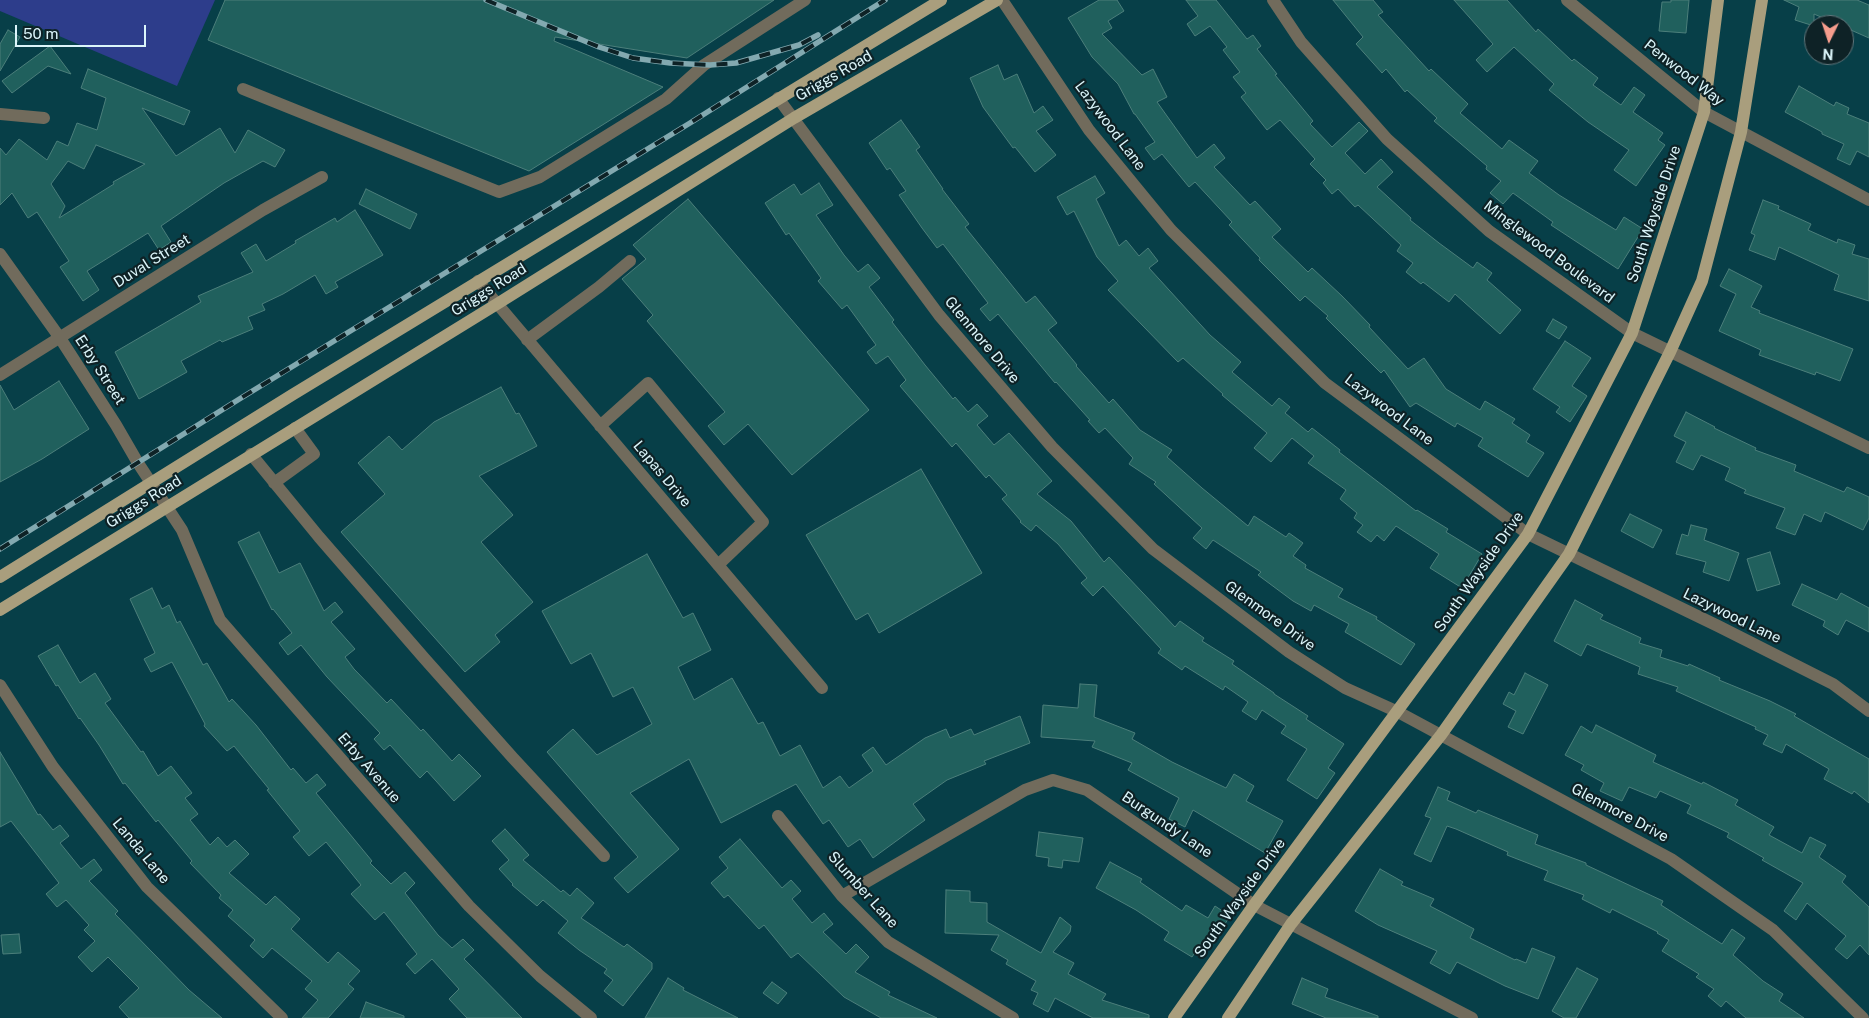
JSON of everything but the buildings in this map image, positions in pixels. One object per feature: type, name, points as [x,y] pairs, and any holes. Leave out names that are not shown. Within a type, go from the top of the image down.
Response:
[{"type":"main road","name":"Griggs Road","points":[[0,610],[497,304],[794,118],[997,0]]},
{"type":"main road","name":"South Wayside Drive","points":[[1174,1018],[1254,905],[1528,534],[1632,333],[1704,112],[1718,0]]},
{"type":"main road","points":[[1228,1018],[1291,924],[1441,735],[1570,554],[1670,352],[1702,281],[1741,132],[1762,0]]},
{"type":"main road","name":"Griggs Road","points":[[0,577],[292,395],[938,1]]},
{"type":"street","points":[[243,89],[499,192],[540,177],[666,100],[704,65],[806,0]]},
{"type":"street","name":"Lazywood Lane","points":[[1002,0],[1089,130],[1171,230],[1325,383],[1528,534],[1833,684],[1869,711]]},
{"type":"street","name":"Minglewood Boulevard","points":[[1273,0],[1301,42],[1386,139],[1489,231],[1632,333],[1869,448]]},
{"type":"street","name":"Penwood Way","points":[[1567,0],[1704,112],[1869,200]]},
{"type":"street","name":"Glenmore Drive","points":[[778,98],[938,315],[1052,447],[1154,549],[1289,652],[1345,688],[1398,712],[1671,859],[1773,930],[1863,1018]]},
{"type":"street","points":[[0,114],[44,118]]},
{"type":"street","name":"Duval Street","points":[[0,375],[263,210],[322,177]]},
{"type":"street","name":"Erby Street","points":[[0,254],[60,338],[166,507]]},
{"type":"street","points":[[527,340],[599,287],[630,260]]},
{"type":"street","name":"Lapas Drive","points":[[478,281],[822,688]]},
{"type":"street","points":[[600,426],[648,383],[763,522],[718,565]]},
{"type":"street","points":[[274,482],[314,454],[295,428]]},
{"type":"street","points":[[251,454],[424,658],[604,856]]},
{"type":"street","name":"Erby Avenue","points":[[166,507],[182,530],[220,620],[469,906],[540,976],[591,1018]]},
{"type":"street","name":"Landa Lane","points":[[0,685],[53,766],[147,887],[282,1018]]},
{"type":"street","name":"Burgundy Lane","points":[[842,896],[1024,790],[1053,780],[1087,790],[1254,905],[1472,1018]]},
{"type":"street","name":"Slumber Lane","points":[[778,816],[842,896],[888,942],[1013,1018]]},
{"type":"shaded area","points":[[0,0],[215,0],[177,86],[0,11]]},
{"type":"railway","points":[[486,0],[599,47],[633,58],[670,63],[710,65],[736,63],[799,45],[818,35]]},
{"type":"railway","points":[[0,549],[241,398],[690,123],[885,0]]}]
